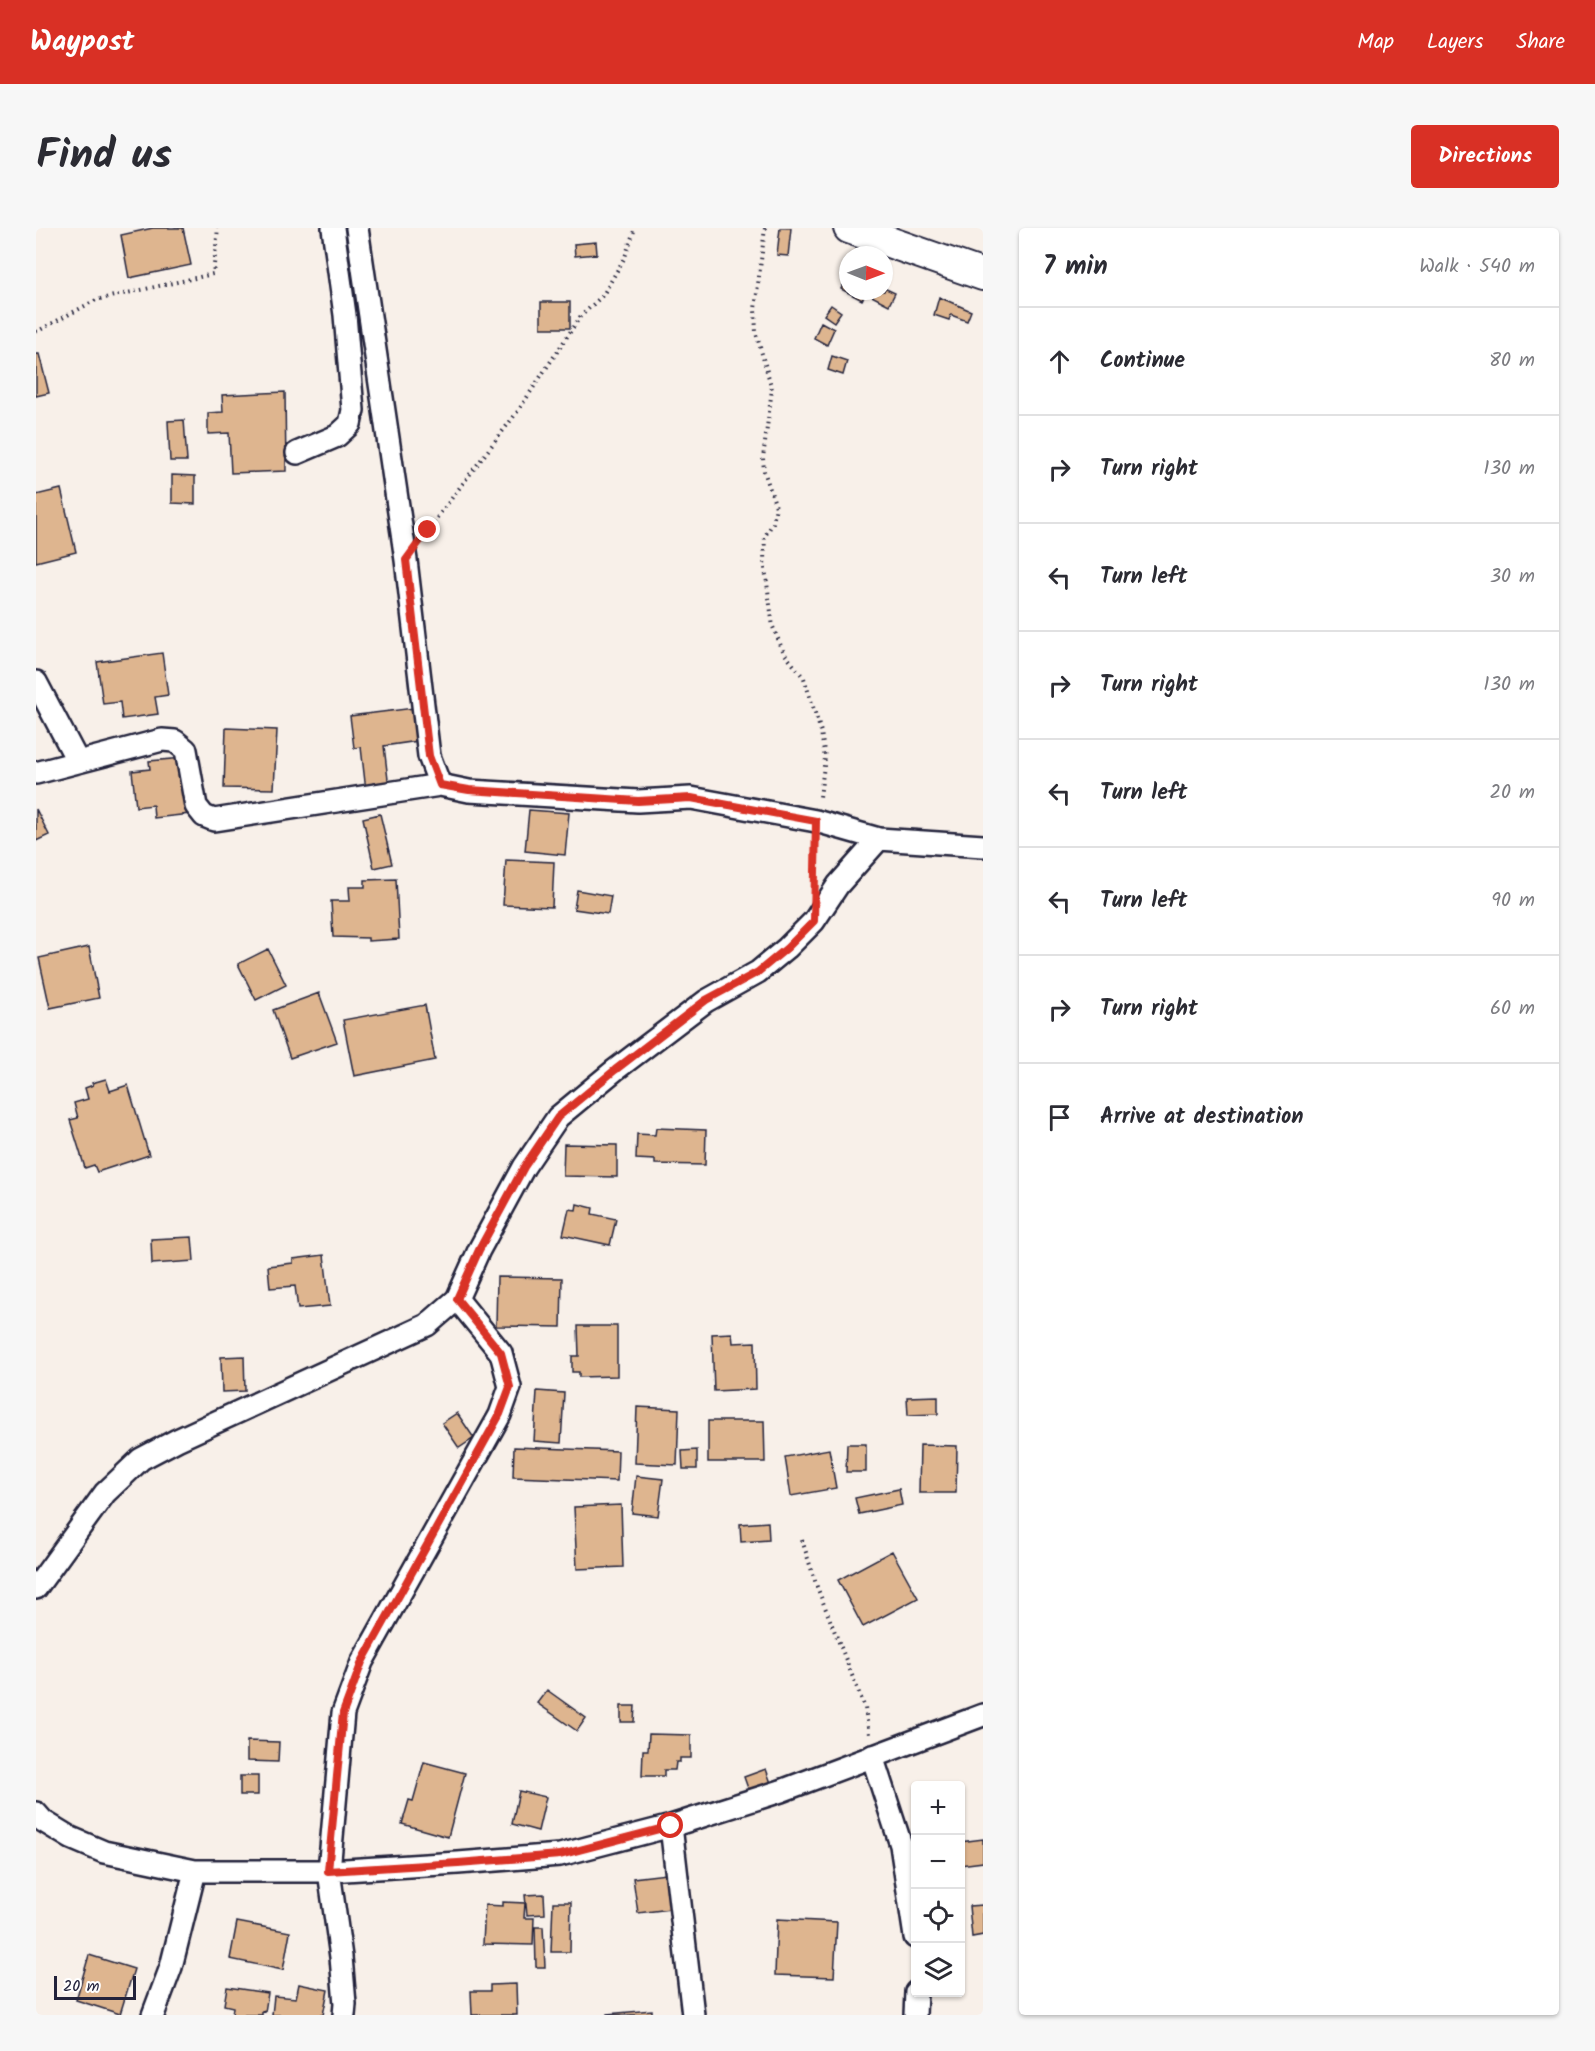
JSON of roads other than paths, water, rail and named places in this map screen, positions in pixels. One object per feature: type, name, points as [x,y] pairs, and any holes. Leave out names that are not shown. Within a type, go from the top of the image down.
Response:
[{"type":"street","points":[[297,453],[337,436],[350,424],[353,410],[345,315],[333,228]]},
{"type":"street","points":[[357,228],[406,560],[429,756],[440,785]]},
{"type":"street","points":[[849,228],[983,275]]},
{"type":"street","points":[[36,682],[78,762]]},
{"type":"street","points":[[36,772],[162,740],[175,741],[186,750],[196,806],[204,816],[214,820],[440,785],[469,790],[638,801],[691,798],[816,821],[879,839],[983,846]]},
{"type":"street","points":[[36,1588],[105,1493],[141,1459],[177,1440],[427,1325],[457,1299],[479,1250],[524,1167],[558,1117],[706,1000],[758,972],[787,948],[814,921],[838,885],[879,839]]},
{"type":"street","points":[[344,2015],[341,1957],[328,1871],[343,1713],[362,1662],[500,1414],[510,1387],[501,1353],[457,1299]]},
{"type":"street","points":[[36,1813],[43,1821],[71,1838],[104,1852],[195,1871],[328,1871],[560,1855],[671,1826],[781,1791],[983,1715]]},
{"type":"street","points":[[872,1756],[901,1845],[911,1911]]},
{"type":"street","points":[[671,1826],[693,2015]]},
{"type":"street","points":[[153,2015],[171,1967],[195,1871]]},
{"type":"street","points":[[915,2015],[916,1997]]}]
